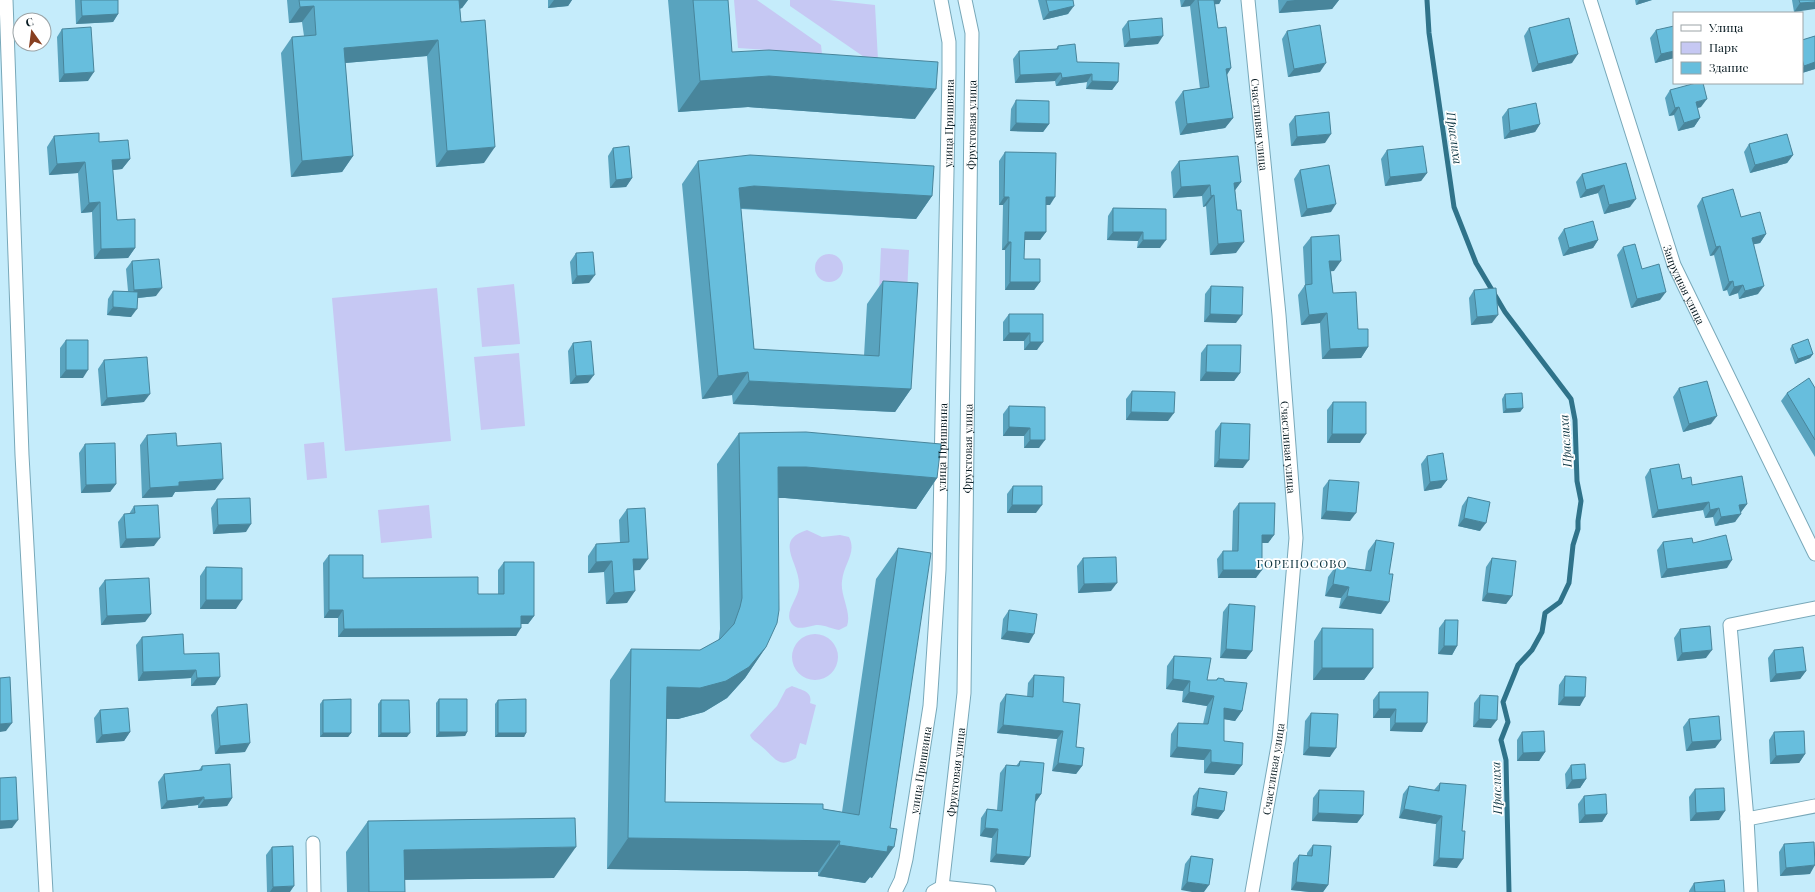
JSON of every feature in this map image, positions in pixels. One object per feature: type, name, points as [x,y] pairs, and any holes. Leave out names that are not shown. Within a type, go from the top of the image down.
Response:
[{"type":"street","points":[[6,0],[22,462],[46,892]]},
{"type":"street","name":"улица Пришвина","points":[[896,892],[901,880],[906,859],[930,706],[939,570],[949,72],[949,42],[942,0]]},
{"type":"street","name":"Фруктовая улица","points":[[938,889],[964,693],[972,33],[966,0]]},
{"type":"street","name":"Счастливая улица","points":[[1248,0],[1279,315],[1296,538],[1279,740],[1252,892]]},
{"type":"street","name":"Запрудная улица","points":[[1590,0],[1674,265],[1815,554]]},
{"type":"street","points":[[1751,892],[1747,819],[1730,625],[1815,608]]},
{"type":"street","points":[[1747,819],[1815,806]]},
{"type":"street","points":[[313,843],[314,892]]},
{"type":"street","points":[[938,889],[989,892]]},
{"type":"green space","points":[[734,0],[757,0],[821,45],[822,54],[738,48]]},
{"type":"green space","points":[[790,0],[829,0],[875,5],[878,60],[867,59],[790,6]]},
{"type":"green space","points":[[881,248],[909,250],[907,295],[879,293]]},
{"type":"green space","points":[[829,254],[839,258],[843,268],[839,278],[829,282],[819,278],[815,268],[819,258]]},
{"type":"green space","points":[[514,284],[520,344],[482,347],[477,288]]},
{"type":"green space","points":[[437,288],[451,441],[345,451],[332,298]]},
{"type":"green space","points":[[519,353],[525,426],[481,430],[474,357]]},
{"type":"green space","points":[[324,442],[327,478],[307,480],[304,444]]},
{"type":"green space","points":[[429,505],[432,538],[381,543],[378,510]]},
{"type":"green space","points":[[807,530],[822,537],[840,535],[849,537],[851,543],[851,553],[842,581],[848,621],[847,626],[839,630],[818,625],[797,628],[790,620],[790,611],[799,587],[791,554],[791,540]]},
{"type":"green space","points":[[815,634],[828,638],[834,644],[838,657],[834,670],[828,676],[815,680],[802,676],[796,670],[792,657],[796,644],[802,638]]},
{"type":"green space","points":[[792,686],[808,693],[810,696],[810,703],[816,705],[806,745],[800,743],[796,758],[785,763],[780,762],[773,757],[753,740],[750,735],[777,706],[786,689]]},
{"type":"building","points":[[81,0],[118,0],[118,14],[82,16]]},
{"type":"building","points":[[299,0],[459,0],[461,22],[485,20],[495,147],[447,151],[438,40],[344,48],[353,156],[302,161],[292,37],[316,35],[314,6],[300,7]]},
{"type":"building","points":[[693,0],[728,0],[732,52],[769,50],[938,62],[936,89],[769,76],[700,81]]},
{"type":"building","points":[[1046,0],[1073,0],[1074,6],[1049,12]]},
{"type":"building","points":[[1198,0],[1214,0],[1218,28],[1226,27],[1231,68],[1226,69],[1233,118],[1187,124],[1183,91],[1209,87]]},
{"type":"building","points":[[1799,0],[1815,0],[1815,2],[1800,3]]},
{"type":"building","points":[[1162,18],[1163,36],[1130,39],[1128,21]]},
{"type":"building","points":[[1569,18],[1578,54],[1538,64],[1529,28]]},
{"type":"building","points":[[1320,25],[1326,63],[1294,69],[1287,31]]},
{"type":"building","points":[[1673,26],[1673,51],[1661,54],[1656,30]]},
{"type":"building","points":[[91,27],[94,72],[64,74],[62,29]]},
{"type":"building","points":[[1815,36],[1815,62],[1804,66],[1803,62],[1803,40]]},
{"type":"building","points":[[1075,44],[1077,62],[1119,63],[1118,82],[1092,81],[1092,74],[1062,78],[1061,73],[1020,75],[1019,51],[1058,49],[1058,46]]},
{"type":"building","points":[[1692,84],[1703,84],[1707,99],[1696,102],[1700,118],[1684,123],[1679,107],[1675,108],[1670,90]]},
{"type":"building","points":[[1016,100],[1049,101],[1049,124],[1016,123]]},
{"type":"building","points":[[1536,103],[1540,124],[1510,131],[1508,109]]},
{"type":"building","points":[[1329,112],[1331,134],[1297,137],[1295,116]]},
{"type":"building","points":[[99,133],[99,142],[128,140],[130,159],[112,160],[117,220],[135,219],[135,248],[101,249],[100,202],[89,203],[85,162],[57,164],[54,136]]},
{"type":"building","points":[[1787,134],[1793,155],[1755,165],[1749,144]]},
{"type":"building","points":[[629,146],[632,178],[616,180],[613,148]]},
{"type":"building","points":[[1423,146],[1427,173],[1390,177],[1387,150]]},
{"type":"building","points":[[1005,152],[1056,153],[1055,197],[1046,197],[1046,232],[1025,232],[1024,259],[1040,259],[1040,282],[1010,282],[1011,242],[1008,242],[1009,197],[1004,197]]},
{"type":"building","points":[[750,155],[934,166],[932,196],[754,186],[739,188],[754,349],[879,356],[883,281],[918,283],[911,389],[749,381],[748,372],[718,376],[698,161]]},
{"type":"building","points":[[1238,156],[1241,182],[1234,183],[1237,210],[1241,210],[1244,242],[1218,244],[1214,195],[1211,196],[1210,185],[1181,187],[1179,161]]},
{"type":"building","points":[[1626,163],[1636,199],[1609,205],[1604,185],[1586,190],[1582,174]]},
{"type":"building","points":[[1329,165],[1336,204],[1307,209],[1300,170]]},
{"type":"building","points":[[1733,189],[1741,217],[1760,212],[1766,234],[1752,238],[1764,286],[1745,291],[1743,285],[1734,287],[1733,281],[1729,282],[1720,246],[1716,247],[1702,198]]},
{"type":"building","points":[[1113,208],[1166,209],[1166,240],[1143,240],[1143,232],[1113,232]]},
{"type":"building","points":[[1593,221],[1598,240],[1569,248],[1564,229]]},
{"type":"building","points":[[1339,235],[1341,261],[1329,261],[1333,293],[1356,292],[1358,329],[1368,329],[1368,347],[1330,349],[1327,313],[1309,315],[1305,285],[1312,284],[1311,237]]},
{"type":"building","points":[[1635,244],[1642,269],[1659,264],[1666,292],[1637,299],[1623,247]]},
{"type":"building","points":[[593,252],[595,275],[577,276],[576,253]]},
{"type":"building","points":[[159,259],[162,288],[134,290],[132,261]]},
{"type":"building","points":[[1211,286],[1243,287],[1242,315],[1210,314]]},
{"type":"building","points":[[1496,288],[1498,315],[1477,317],[1474,290]]},
{"type":"building","points":[[113,291],[138,292],[137,309],[113,307]]},
{"type":"building","points":[[1009,314],[1043,314],[1043,342],[1030,342],[1030,333],[1009,333]]},
{"type":"building","points":[[1808,339],[1813,354],[1798,359],[1792,345]]},
{"type":"building","points":[[66,340],[88,340],[88,370],[66,370]]},
{"type":"building","points":[[591,341],[594,375],[576,376],[573,343]]},
{"type":"building","points":[[1207,345],[1241,345],[1240,373],[1206,372]]},
{"type":"building","points":[[147,357],[150,394],[107,398],[104,360]]},
{"type":"building","points":[[1809,378],[1815,388],[1815,440],[1787,393]]},
{"type":"building","points":[[1707,381],[1717,416],[1689,424],[1679,388]]},
{"type":"building","points":[[1132,391],[1175,392],[1174,413],[1131,412]]},
{"type":"building","points":[[1522,393],[1523,408],[1506,409],[1505,394]]},
{"type":"building","points":[[1333,402],[1366,402],[1366,434],[1332,434]]},
{"type":"building","points":[[1009,406],[1045,407],[1045,440],[1030,440],[1030,428],[1009,427]]},
{"type":"building","points":[[1221,423],[1250,424],[1249,460],[1219,459]]},
{"type":"building","points":[[806,432],[941,444],[937,478],[806,467],[778,467],[779,610],[777,623],[766,647],[749,667],[726,681],[700,688],[667,687],[665,802],[823,804],[823,809],[859,815],[898,548],[931,553],[890,828],[897,829],[894,847],[888,846],[887,852],[839,845],[840,841],[628,838],[631,649],[700,650],[720,639],[734,624],[742,598],[739,433]]},
{"type":"building","points":[[176,433],[177,446],[221,443],[223,479],[179,482],[179,486],[150,488],[147,435]]},
{"type":"building","points":[[115,443],[116,484],[86,485],[85,444]]},
{"type":"building","points":[[1443,453],[1447,480],[1430,482],[1427,456]]},
{"type":"building","points":[[1679,464],[1682,479],[1691,477],[1692,485],[1742,476],[1747,504],[1739,505],[1741,514],[1721,517],[1719,508],[1710,510],[1709,502],[1658,510],[1650,469]]},
{"type":"building","points":[[1329,480],[1359,482],[1356,513],[1326,511]]},
{"type":"building","points":[[1013,486],[1042,486],[1042,505],[1012,505]]},
{"type":"building","points":[[1468,497],[1490,502],[1486,523],[1464,518]]},
{"type":"building","points":[[250,498],[251,524],[218,525],[217,499]]},
{"type":"building","points":[[1239,503],[1275,503],[1274,535],[1262,535],[1262,570],[1223,570],[1223,551],[1238,551]]},
{"type":"building","points":[[158,505],[160,538],[126,539],[124,514],[135,513],[134,506]]},
{"type":"building","points":[[645,508],[648,559],[633,559],[635,591],[614,593],[612,561],[596,562],[596,544],[629,542],[627,509]]},
{"type":"building","points":[[1726,535],[1732,560],[1667,569],[1663,542],[1692,538],[1693,543]]},
{"type":"building","points":[[1376,540],[1394,543],[1389,574],[1393,574],[1389,602],[1347,596],[1349,587],[1333,584],[1336,566],[1371,571]]},
{"type":"building","points":[[329,555],[363,555],[363,578],[478,577],[478,594],[504,594],[504,562],[534,562],[534,616],[521,616],[521,628],[344,629],[343,610],[329,610]]},
{"type":"building","points":[[1116,557],[1117,583],[1084,584],[1083,558]]},
{"type":"building","points":[[1492,558],[1516,561],[1512,596],[1487,593]]},
{"type":"building","points":[[206,567],[242,568],[242,600],[206,600]]},
{"type":"building","points":[[149,578],[151,614],[107,616],[105,580]]},
{"type":"building","points":[[1229,604],[1255,606],[1252,651],[1226,649]]},
{"type":"building","points":[[1009,610],[1037,614],[1034,634],[1007,631]]},
{"type":"building","points":[[1445,620],[1458,620],[1457,646],[1444,646]]},
{"type":"building","points":[[1710,626],[1712,650],[1682,653],[1680,629]]},
{"type":"building","points":[[1322,628],[1373,629],[1373,668],[1322,668]]},
{"type":"building","points":[[183,634],[184,654],[219,653],[220,677],[197,678],[196,670],[143,672],[142,637]]},
{"type":"building","points":[[1803,647],[1806,671],[1776,674],[1774,650]]},
{"type":"building","points":[[1174,656],[1211,658],[1207,680],[1217,680],[1218,678],[1224,679],[1224,681],[1247,683],[1242,711],[1224,708],[1224,741],[1243,743],[1242,765],[1211,762],[1211,750],[1177,747],[1178,723],[1208,724],[1214,696],[1189,692],[1190,681],[1173,679]]},
{"type":"building","points":[[1034,675],[1064,677],[1063,702],[1080,704],[1076,747],[1084,748],[1082,766],[1058,763],[1063,731],[1003,725],[1006,694],[1033,697]]},
{"type":"building","points":[[1565,676],[1586,677],[1585,697],[1564,697]]},
{"type":"building","points":[[10,677],[12,723],[0,724],[0,678]]},
{"type":"building","points":[[1379,692],[1428,692],[1427,723],[1395,723],[1396,709],[1379,709]]},
{"type":"building","points":[[1480,695],[1498,696],[1497,720],[1479,719]]},
{"type":"building","points":[[351,699],[351,733],[323,733],[323,700]]},
{"type":"building","points":[[439,699],[467,699],[467,732],[439,732]]},
{"type":"building","points":[[526,699],[526,733],[498,733],[498,700]]},
{"type":"building","points":[[381,700],[409,700],[410,733],[381,733]]},
{"type":"building","points":[[247,704],[250,743],[220,746],[217,707]]},
{"type":"building","points":[[128,708],[130,732],[102,735],[100,710]]},
{"type":"building","points":[[1311,713],[1338,714],[1336,748],[1309,747]]},
{"type":"building","points":[[1719,716],[1721,740],[1692,742],[1689,719]]},
{"type":"building","points":[[1544,731],[1545,752],[1523,753],[1522,732]]},
{"type":"building","points":[[1804,731],[1805,754],[1776,756],[1774,732]]},
{"type":"building","points":[[1020,761],[1044,763],[1041,794],[1036,794],[1030,857],[996,854],[998,829],[985,828],[987,809],[1002,811],[1006,765],[1019,766]]},
{"type":"building","points":[[230,764],[232,798],[204,800],[204,797],[167,801],[164,774],[202,770],[202,766]]},
{"type":"building","points":[[1585,764],[1586,779],[1572,780],[1571,765]]},
{"type":"building","points":[[16,777],[18,820],[0,821],[0,778]]},
{"type":"building","points":[[1440,783],[1466,785],[1462,831],[1465,831],[1463,859],[1439,858],[1442,816],[1404,809],[1409,786],[1439,791]]},
{"type":"building","points":[[1199,788],[1227,792],[1224,811],[1196,807]]},
{"type":"building","points":[[1724,788],[1725,811],[1696,813],[1695,789]]},
{"type":"building","points":[[1319,790],[1364,791],[1363,815],[1318,813]]},
{"type":"building","points":[[1606,794],[1607,814],[1585,815],[1584,796]]},
{"type":"building","points":[[575,818],[576,847],[404,850],[405,892],[369,892],[368,821]]},
{"type":"building","points":[[1814,842],[1815,865],[1786,868],[1784,844]]},
{"type":"building","points":[[1313,845],[1331,846],[1328,885],[1296,882],[1299,855],[1312,856]]},
{"type":"building","points":[[293,846],[294,886],[273,887],[272,847]]},
{"type":"building","points":[[1191,856],[1213,859],[1209,885],[1187,882]]},
{"type":"building","points":[[1724,880],[1725,892],[1695,892],[1694,883]]},
{"type":"waterway","name":"Праслиха","points":[[1427,0],[1429,33],[1454,207],[1476,263],[1505,312],[1571,399],[1575,420],[1577,481],[1581,501],[1578,529],[1573,545],[1569,583],[1560,602],[1545,613],[1542,632],[1532,650],[1518,665],[1503,702],[1508,722],[1501,740],[1506,760],[1509,892]]},
{"type":"district","name":"ГОРЕНОСОВО","points":[[1302,563]]}]
